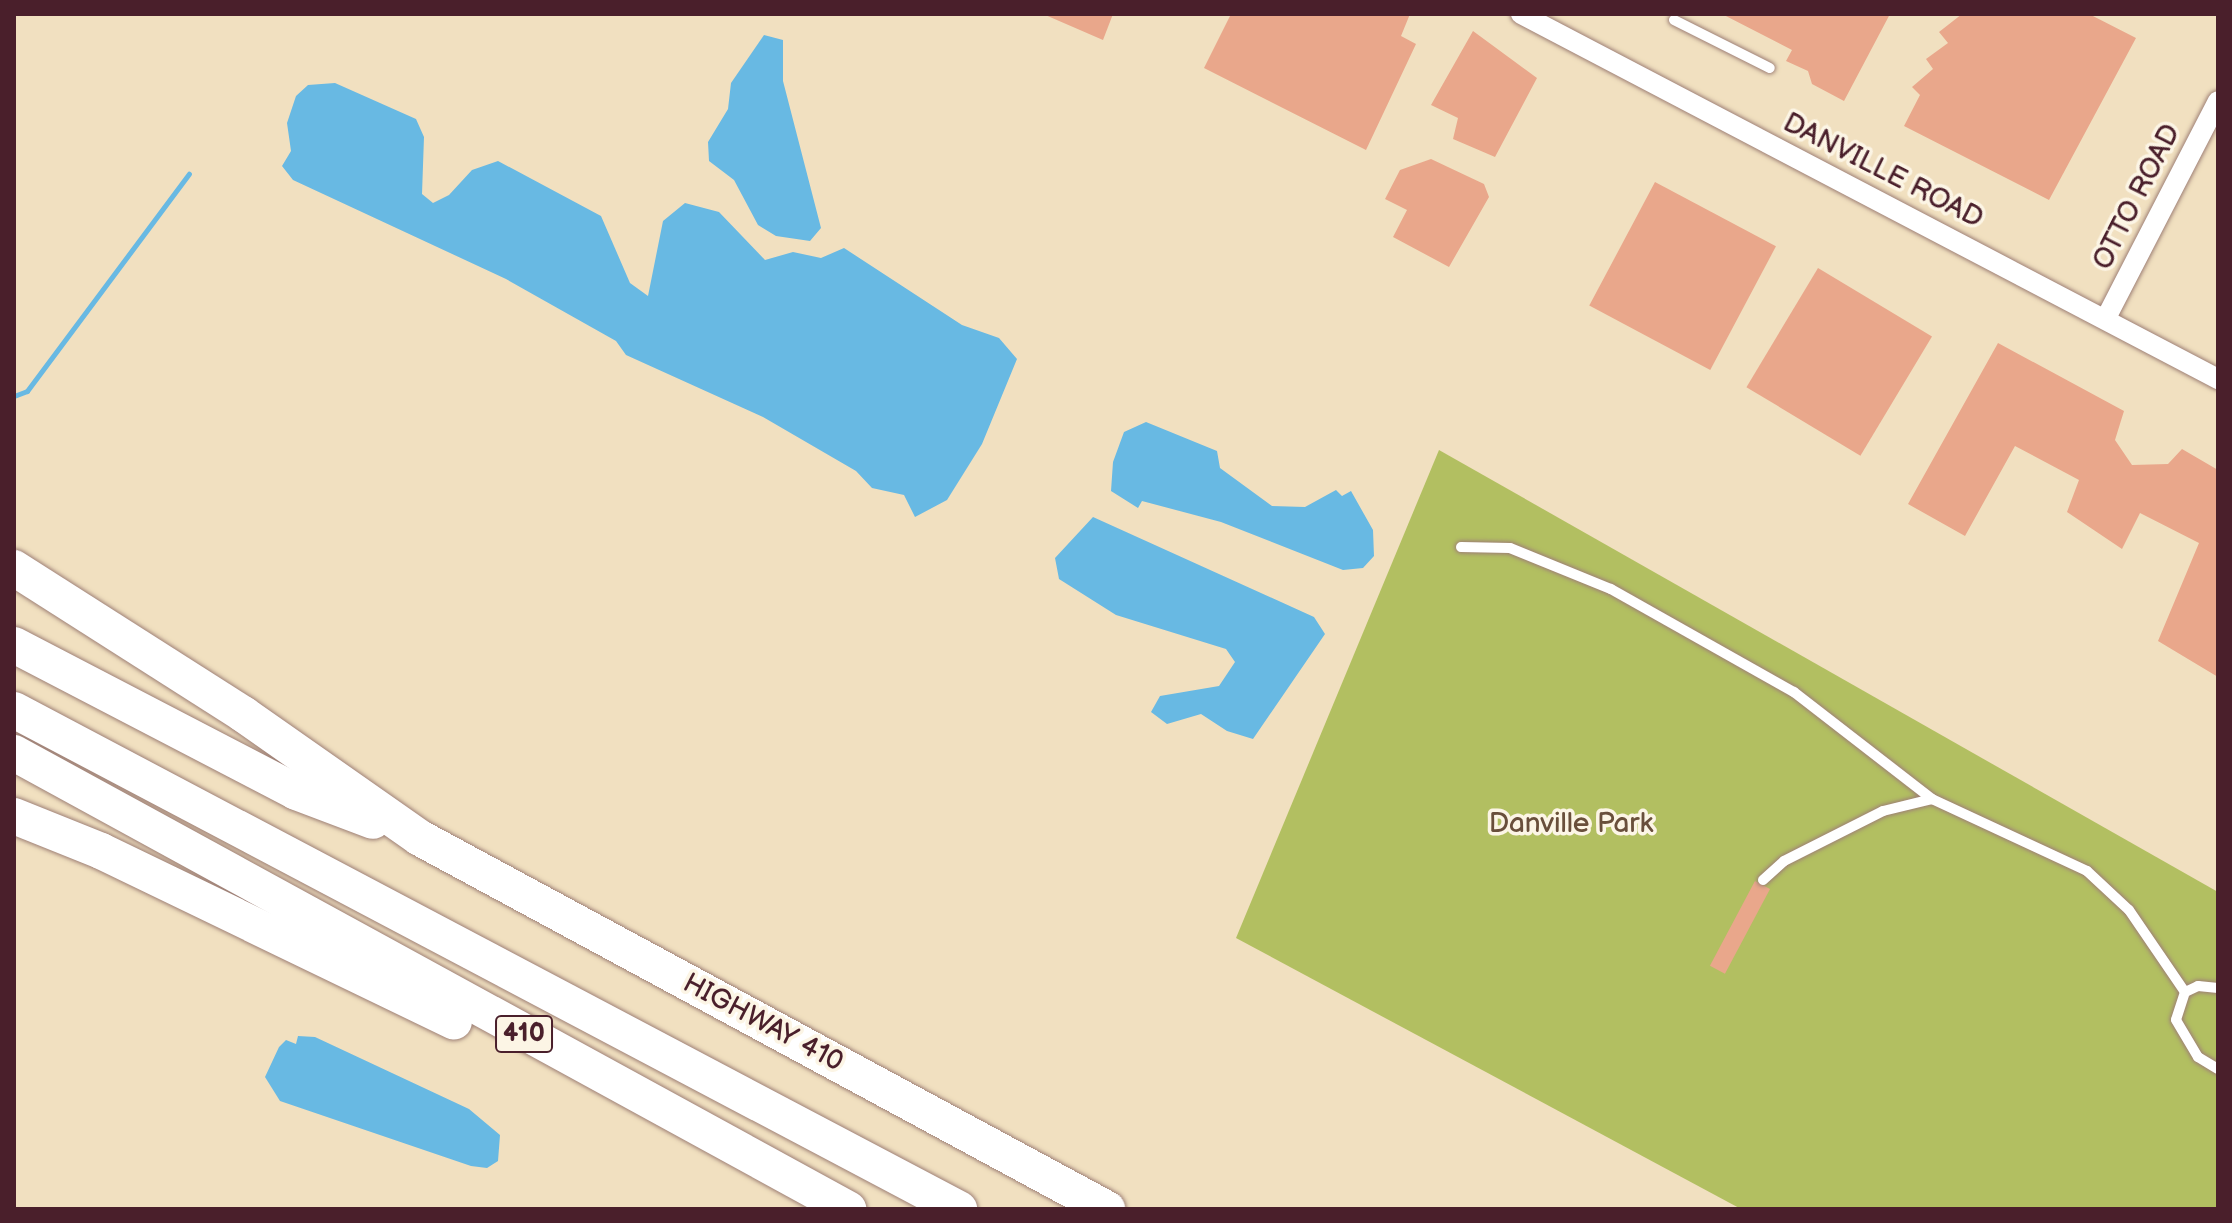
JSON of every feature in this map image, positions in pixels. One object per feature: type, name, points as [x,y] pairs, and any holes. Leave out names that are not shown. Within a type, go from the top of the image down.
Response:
[{"type":"highway","points":[[14,568],[243,714],[420,838]]},
{"type":"highway","points":[[14,645],[296,792],[420,838]]},
{"type":"highway","points":[[14,710],[959,1209]]},
{"type":"highway","points":[[14,753],[200,858]]},
{"type":"highway","points":[[14,768],[200,858]]},
{"type":"highway","points":[[14,816],[101,851],[841,1209]]},
{"type":"highway","name":"HIGHWAY 410","points":[[420,838],[1107,1209]]},
{"type":"highway","name":"410","points":[[200,858],[848,1209]]},
{"type":"street","name":"DANVILLE ROAD","points":[[1521,14],[2218,379]]},
{"type":"street","name":"OTTO ROAD","points":[[2106,318],[2218,101]]},
{"type":"lane","points":[[1674,20],[1770,68]]},
{"type":"lane","points":[[1461,547],[1510,548],[1611,589],[1805,699],[1932,799],[2087,871],[2129,910],[2185,992]]},
{"type":"lane","points":[[1763,880],[1784,861],[1883,811],[1932,799]]},
{"type":"lane","points":[[2218,988],[2198,986],[2185,992],[2176,1011],[2179,1032],[2198,1057],[2218,1069]]},
{"type":"green space","name":"Danville Park","points":[[1439,450],[2218,892],[2218,1209],[1741,1209],[1236,938]]},
{"type":"water","points":[[764,35],[783,40],[783,81],[821,228],[810,241],[776,236],[758,225],[734,180],[709,161],[708,142],[728,109],[731,83]]},
{"type":"water","points":[[335,83],[416,119],[424,137],[422,194],[433,203],[449,195],[472,170],[498,161],[601,216],[630,283],[648,296],[663,221],[685,203],[719,212],[765,260],[793,252],[821,258],[844,248],[962,325],[999,338],[1017,359],[982,444],[947,500],[915,517],[904,495],[872,488],[856,471],[763,417],[626,355],[616,341],[506,279],[293,180],[282,166],[291,151],[287,123],[296,96],[308,85]]},
{"type":"water","points":[[1146,422],[1217,451],[1220,468],[1272,506],[1305,507],[1336,490],[1342,496],[1351,491],[1373,530],[1374,556],[1363,568],[1343,570],[1221,522],[1142,501],[1138,508],[1111,491],[1113,462],[1124,432]]},
{"type":"water","points":[[1093,517],[1314,617],[1325,634],[1253,739],[1227,731],[1201,714],[1167,724],[1151,712],[1160,696],[1219,686],[1235,662],[1226,649],[1116,615],[1059,579],[1055,558]]},
{"type":"water","points":[[298,1036],[315,1037],[469,1109],[500,1135],[498,1161],[487,1168],[471,1166],[280,1101],[265,1077],[279,1047],[286,1040],[296,1044]]},
{"type":"building","points":[[1043,14],[1113,14],[1103,40]]},
{"type":"building","points":[[1231,14],[1410,14],[1401,36],[1416,44],[1366,150],[1204,68]]},
{"type":"building","points":[[1722,14],[1890,14],[1844,101],[1812,84],[1808,71],[1786,61],[1792,50]]},
{"type":"building","points":[[1962,14],[2089,14],[2136,38],[2049,200],[1904,126],[1920,95],[1912,87],[1933,69],[1926,59],[1948,43],[1939,32]]},
{"type":"building","points":[[1473,31],[1537,78],[1495,157],[1453,139],[1458,118],[1431,105]]},
{"type":"building","points":[[1431,159],[1484,184],[1489,197],[1449,267],[1393,237],[1407,210],[1385,199],[1400,170]]},
{"type":"building","points":[[1655,182],[1776,246],[1710,370],[1589,306]]},
{"type":"building","points":[[1818,268],[1932,337],[1860,456],[1746,387]]},
{"type":"building","points":[[1998,343],[2124,411],[2115,440],[2132,465],[2168,464],[2182,449],[2218,470],[2218,677],[2158,641],[2199,543],[2140,513],[2122,549],[2067,512],[2079,480],[2015,446],[1965,536],[1908,504]]},
{"type":"building","points":[[1755,881],[1770,889],[1725,974],[1710,966]]},
{"type":"waterway","points":[[14,396],[27,391],[189,174]]}]
